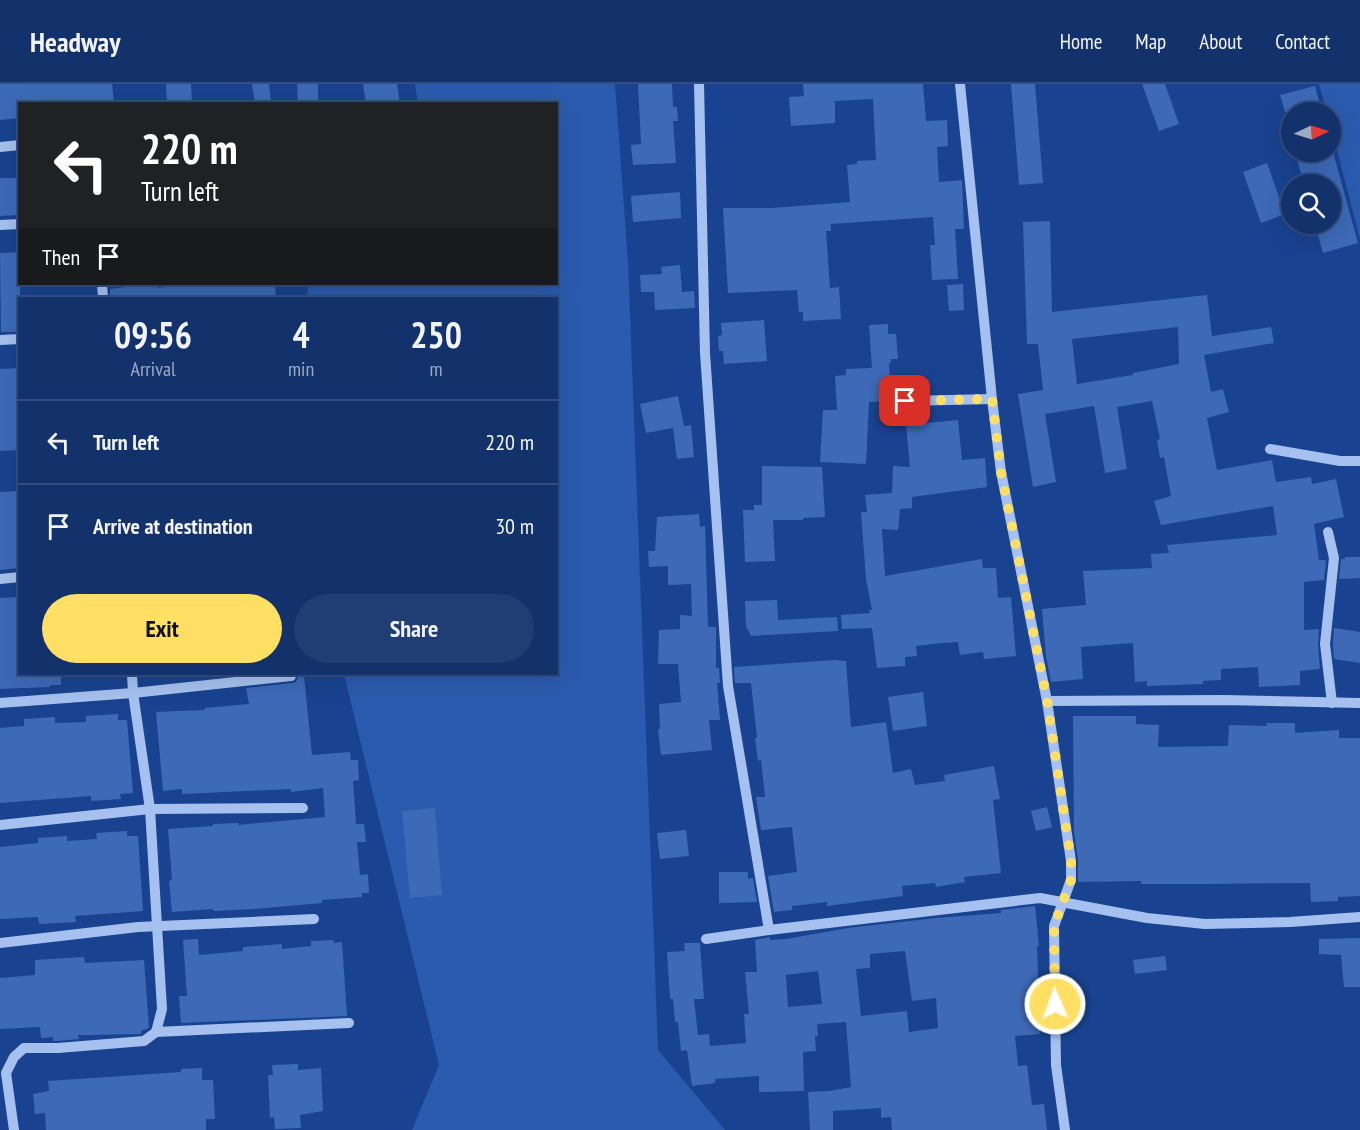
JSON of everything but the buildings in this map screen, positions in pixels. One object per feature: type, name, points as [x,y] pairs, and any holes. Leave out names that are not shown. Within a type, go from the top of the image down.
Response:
[{"type":"street","points":[[699,84],[705,353],[728,686],[769,930]]},
{"type":"street","points":[[960,84],[1001,472],[1047,700],[1071,861],[1071,880],[1054,926],[1056,1065],[1065,1130]]},
{"type":"street","points":[[0,147],[18,145]]},
{"type":"street","points":[[0,225],[18,224]]},
{"type":"street","points":[[0,340],[18,339]]},
{"type":"street","points":[[905,401],[992,399]]},
{"type":"street","points":[[1270,449],[1360,461]]},
{"type":"street","points":[[1328,532],[1335,558],[1325,644],[1332,703]]},
{"type":"street","points":[[0,579],[18,577]]},
{"type":"street","points":[[132,675],[150,809],[162,1009],[156,1032]]},
{"type":"street","points":[[0,703],[133,693],[291,676]]},
{"type":"street","points":[[1047,700],[1360,703]]},
{"type":"street","points":[[0,825],[150,809],[303,808]]},
{"type":"street","points":[[706,939],[1040,898],[1147,918],[1205,924],[1360,917]]},
{"type":"street","points":[[0,943],[157,927],[314,919]]},
{"type":"street","points":[[14,1130],[6,1072],[14,1057],[24,1048],[58,1048],[144,1041],[156,1032],[349,1023]]},
{"type":"shaded area","points":[[415,84],[615,84],[628,262],[658,1050],[725,1130],[412,1130],[439,1065],[344,675],[558,675],[558,297],[307,297],[308,285],[558,285],[558,102],[418,102]]},
{"type":"shaded area","points":[[1319,84],[1360,84],[1360,239],[1340,162],[1341,102],[1324,102]]},
{"type":"route","points":[[905,401],[992,399],[1001,472],[1047,700],[1071,861],[1071,880],[1054,926],[1055,1004]]}]
